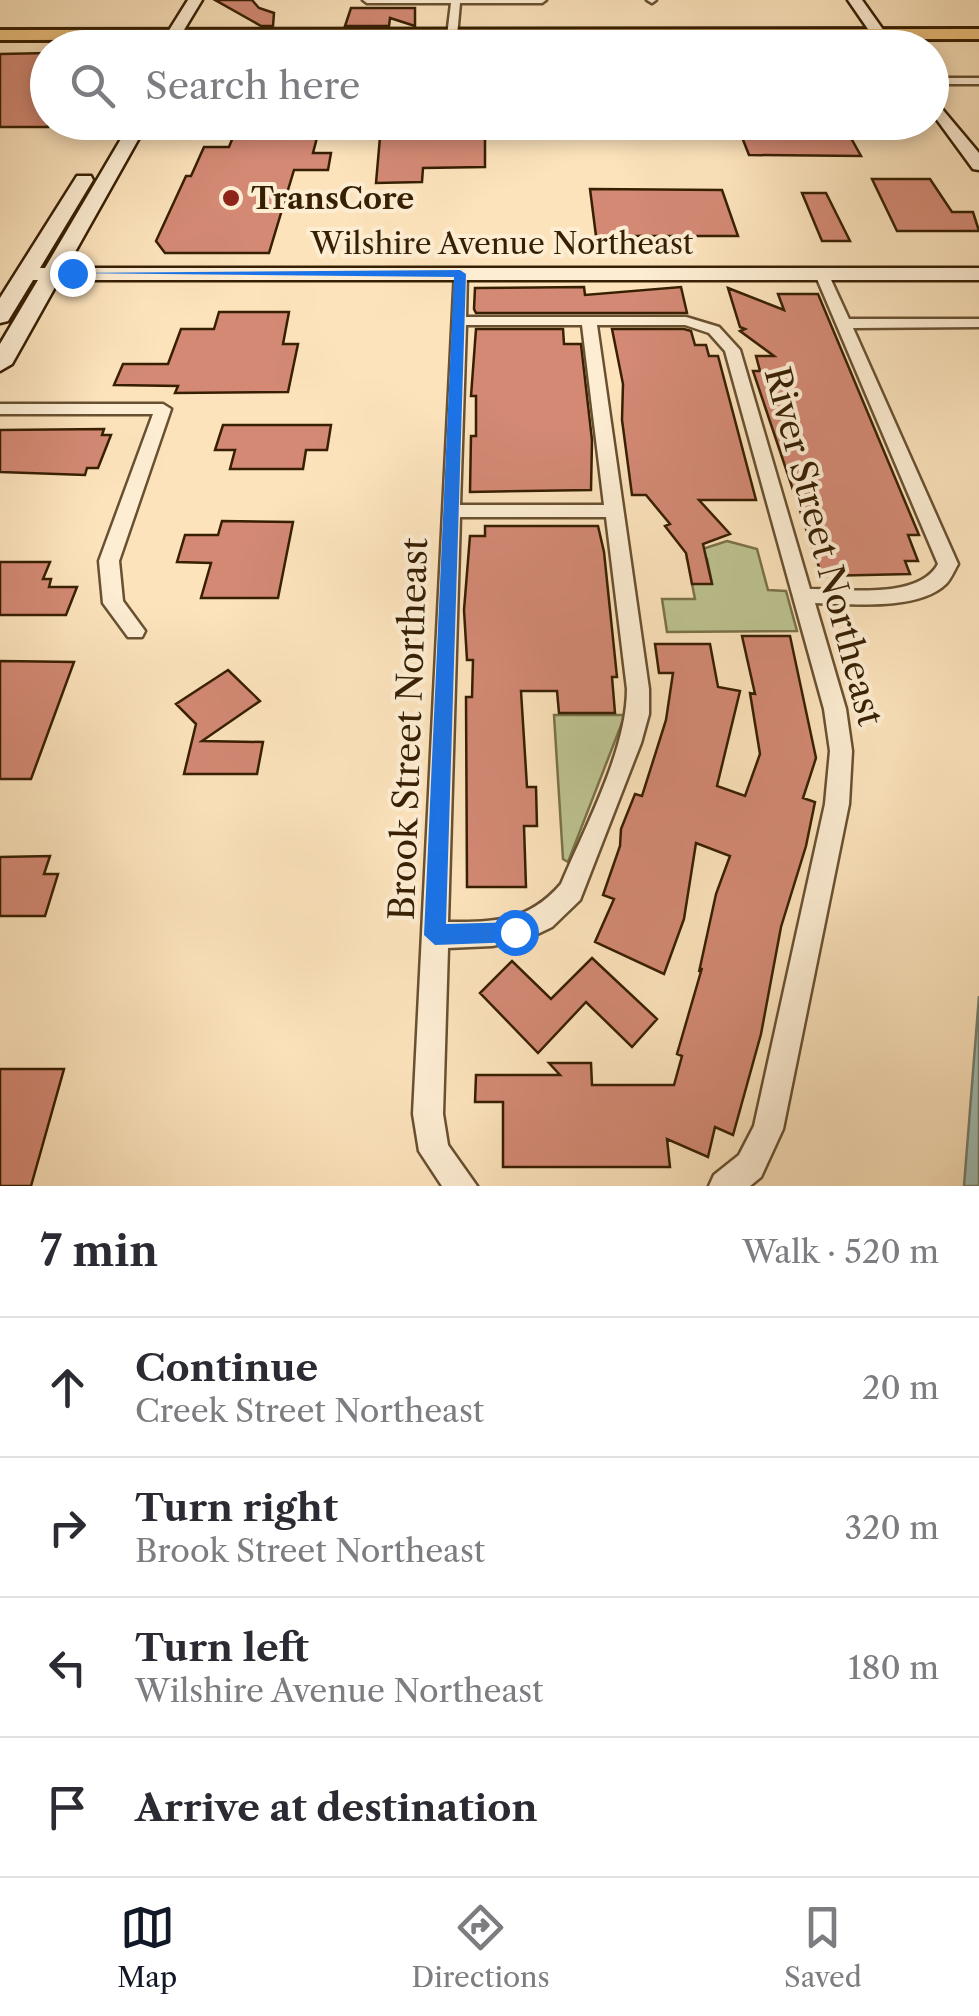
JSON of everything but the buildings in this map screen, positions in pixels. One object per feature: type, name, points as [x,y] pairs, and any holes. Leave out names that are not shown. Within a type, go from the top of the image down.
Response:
[{"type":"main road","points":[[0,25],[82,30]]},
{"type":"main road","points":[[949,32],[975,31]]},
{"type":"main road","points":[[0,35],[30,35]]},
{"type":"street","points":[[183,30],[195,0]]},
{"type":"street","points":[[186,30],[212,0]]},
{"type":"street","points":[[367,0],[542,0]]},
{"type":"street","points":[[855,0],[877,30]]},
{"type":"street","points":[[453,30],[456,1]]},
{"type":"street","points":[[949,81],[979,81]]},
{"type":"street","points":[[949,125],[979,165]]},
{"type":"street","points":[[0,316],[109,140]]},
{"type":"street","points":[[0,364],[130,140]]},
{"type":"street","name":"Wilshire Avenue Northeast","points":[[26,274],[979,274]]},
{"type":"street","name":"Brook Street Northeast","points":[[458,1183],[434,1151],[429,1133],[460,274]]},
{"type":"street","points":[[804,596],[920,592],[943,578],[948,564],[822,274]]},
{"type":"street","points":[[435,935],[515,932],[549,917],[571,892],[638,714],[590,320],[458,321]]},
{"type":"street","name":"River Street Northeast","points":[[590,320],[686,321],[714,330],[730,344],[839,730],[838,804],[768,1129],[750,1166],[725,1186]]},
{"type":"street","points":[[844,324],[979,324]]},
{"type":"street","points":[[0,409],[164,409],[109,561],[114,603],[135,631]]},
{"type":"street","points":[[451,512],[614,511]]},
{"type":"green space","points":[[727,541],[757,549],[768,590],[786,591],[797,631],[667,632],[662,599],[695,599],[692,584],[712,583],[707,559],[687,559],[687,554]]},
{"type":"green space","points":[[554,715],[625,715],[568,862],[563,859]]},
{"type":"water","points":[[979,996],[979,1186],[964,1186]]},
{"type":"place","name":"TransCore","points":[[231,198]]},
{"type":"route","points":[[72,273],[460,274],[435,935],[515,932]]}]
